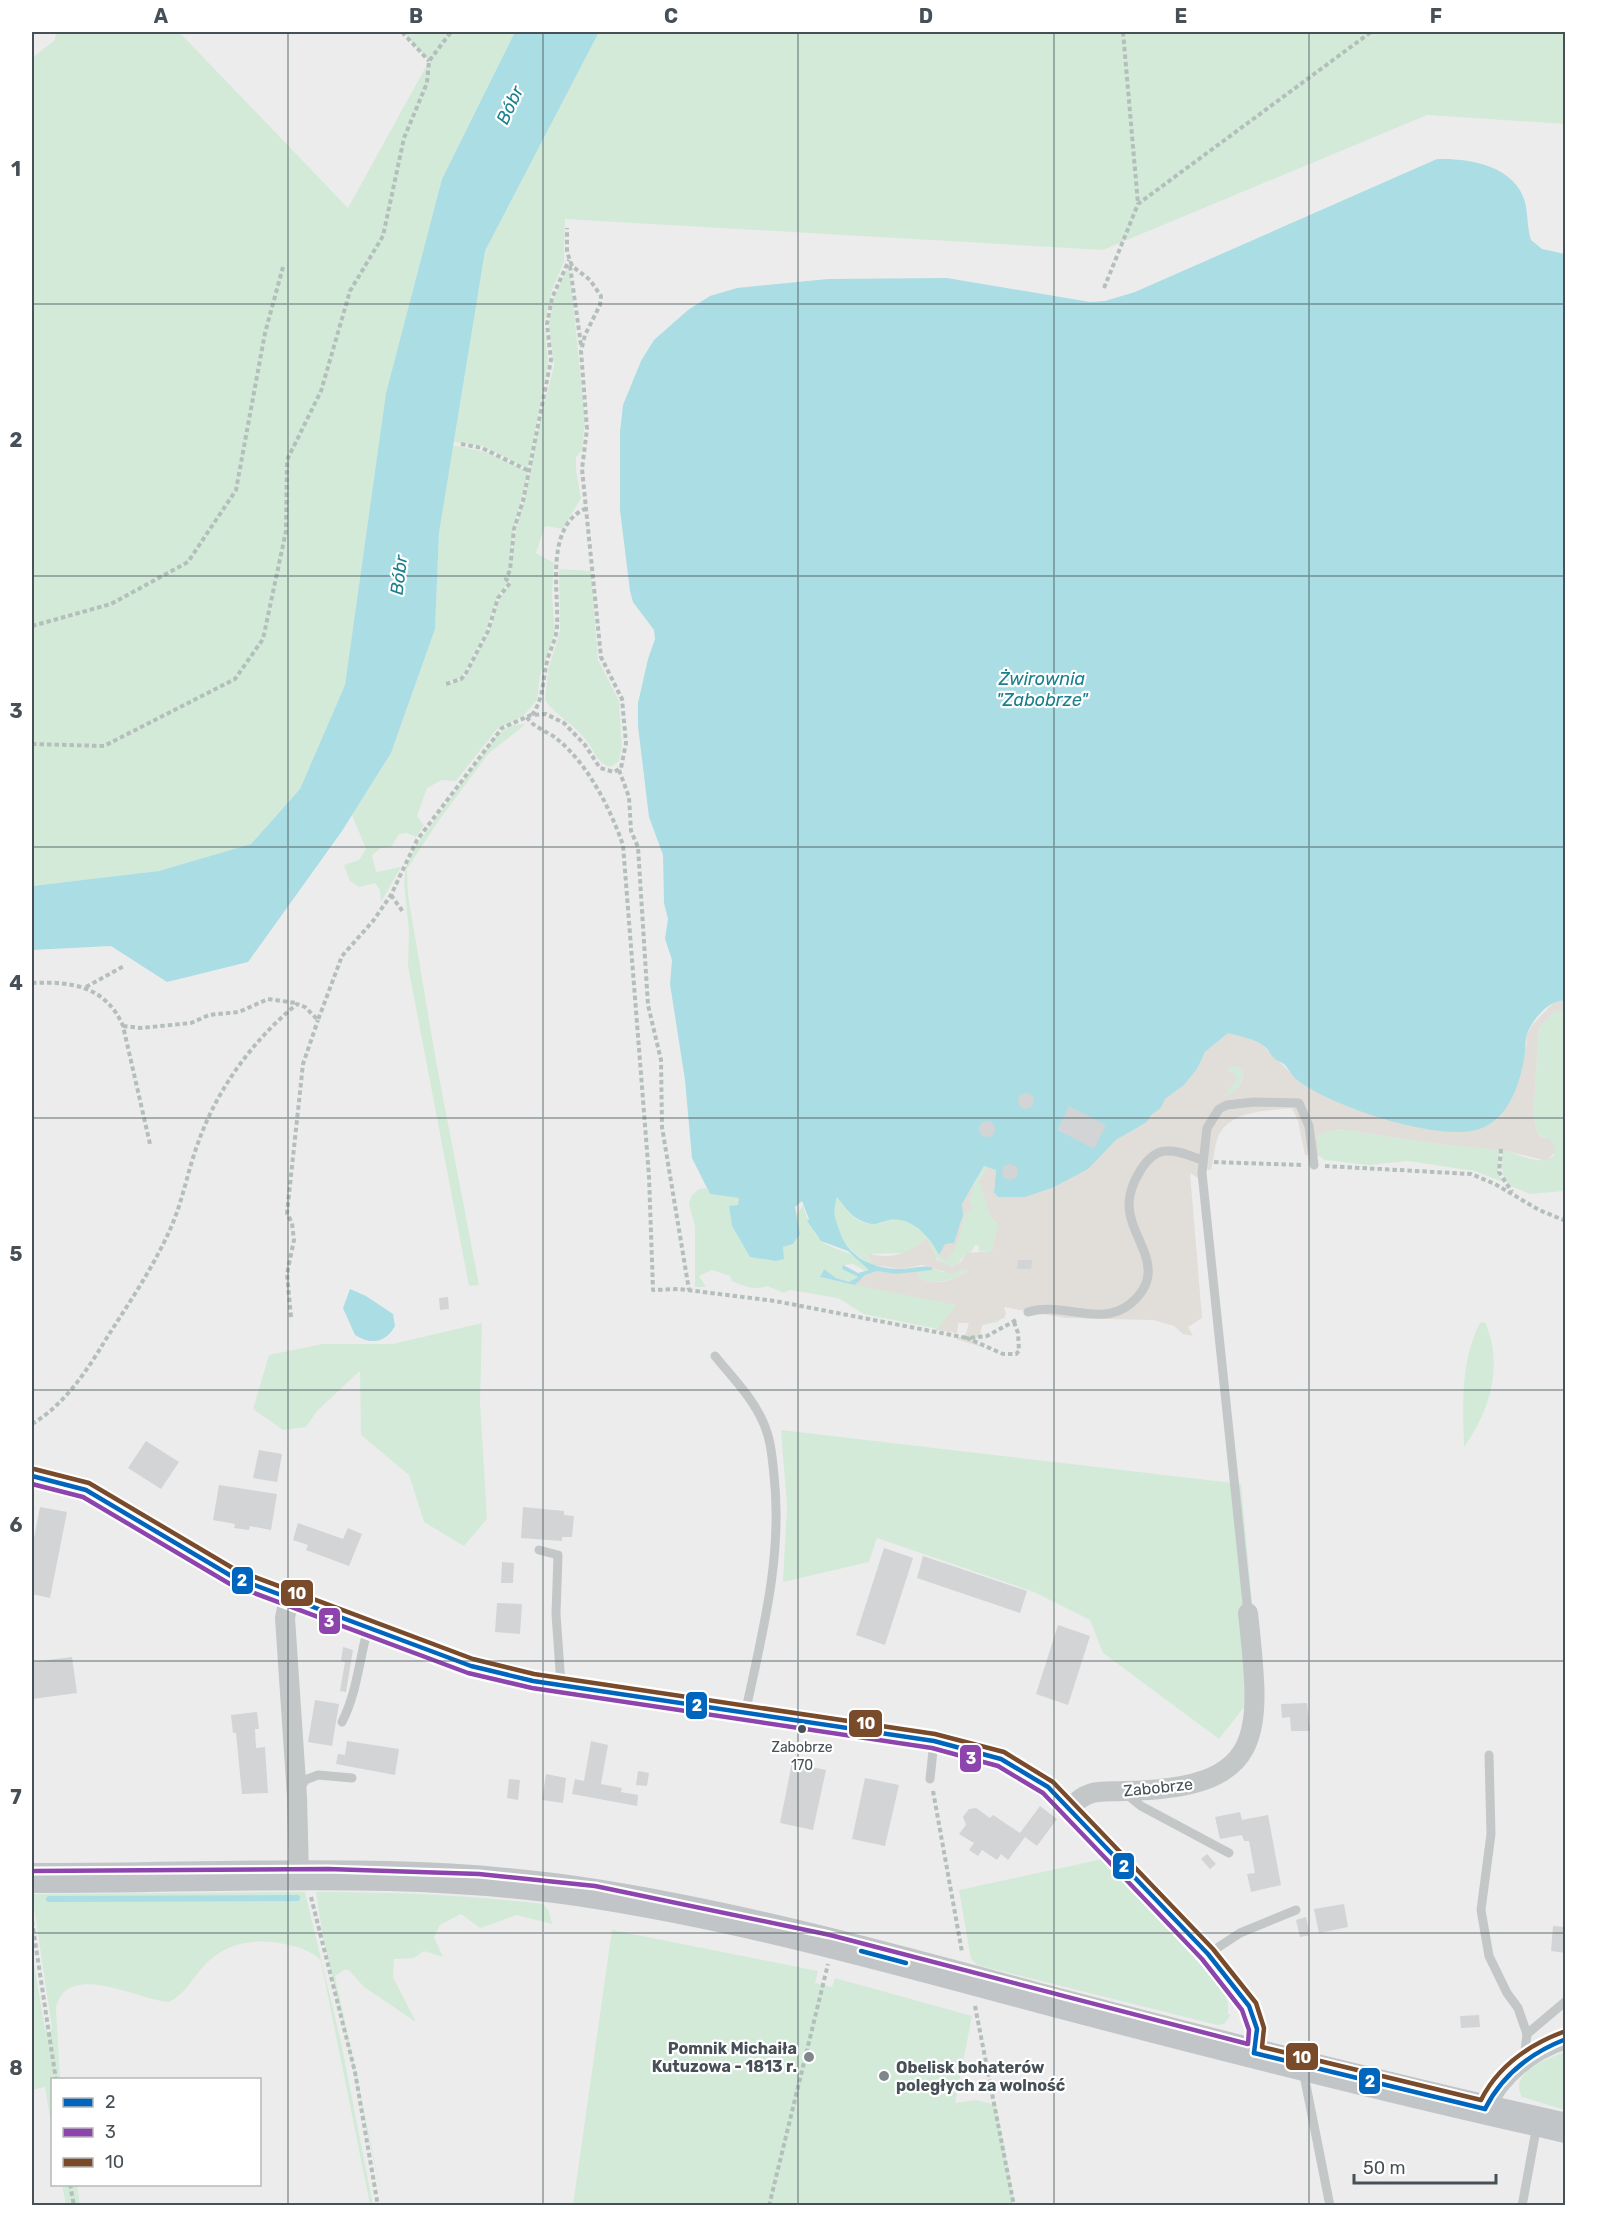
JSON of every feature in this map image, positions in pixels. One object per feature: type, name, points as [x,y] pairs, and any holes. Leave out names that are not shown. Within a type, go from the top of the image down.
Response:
[{"type":"main road","points":[[32,1878],[302,1875],[480,1881],[594,1893],[780,1931],[1254,2053],[1551,2125]]},
{"type":"street","points":[[32,1476],[86,1490],[141,1520],[210,1565],[233,1577],[471,1666],[561,1685],[934,1741],[1001,1759],[1048,1787],[1208,1954],[1249,2006],[1257,2029],[1254,2053]]},
{"type":"street","points":[[289,1598],[285,1618],[302,1875]]},
{"type":"street","name":"Zabobrze","points":[[1070,1808],[1081,1795],[1096,1791],[1154,1790],[1200,1783],[1232,1767],[1242,1756],[1254,1725],[1255,1684],[1248,1613]]},
{"type":"street","points":[[1485,2109],[1491,2094],[1523,2061],[1566,2039]]},
{"type":"lane","points":[[1248,1613],[1202,1160],[1207,1128],[1219,1109],[1227,1105],[1294,1101],[1303,1107],[1307,1117],[1314,1165]]},
{"type":"lane","points":[[1028,1312],[1047,1309],[1109,1314],[1130,1304],[1142,1289],[1148,1270],[1146,1251],[1134,1227],[1129,1202],[1138,1174],[1147,1162],[1165,1151],[1182,1153],[1202,1160]]},
{"type":"lane","points":[[714,1356],[762,1419],[770,1444],[775,1484],[777,1534],[774,1578],[745,1714]]},
{"type":"lane","points":[[539,1550],[558,1555],[556,1614],[561,1685]]},
{"type":"lane","points":[[342,1722],[353,1700],[360,1657],[368,1628]]},
{"type":"lane","points":[[930,1779],[934,1741]]},
{"type":"lane","points":[[1489,1755],[1491,1834],[1480,1910],[1489,1956],[1507,1993],[1518,2008],[1527,2034],[1523,2061]]},
{"type":"lane","points":[[297,1797],[305,1780],[318,1775],[351,1778]]},
{"type":"lane","points":[[1124,1791],[1141,1806],[1229,1853]]},
{"type":"lane","points":[[1208,1954],[1240,1934],[1296,1910]]},
{"type":"lane","points":[[1527,2034],[1566,2001]]},
{"type":"lane","points":[[1302,2065],[1330,2205]]},
{"type":"lane","points":[[1522,2205],[1551,2125]]},
{"type":"path","points":[[402,32],[429,61]]},
{"type":"path","points":[[32,744],[104,746],[235,679],[263,639],[286,531],[287,460],[321,391],[350,291],[383,236],[404,138],[427,83],[429,61],[451,32]]},
{"type":"path","points":[[1104,288],[1138,204],[1123,32]]},
{"type":"path","points":[[1138,204],[1371,32]]},
{"type":"path","points":[[567,228],[581,351],[587,429],[582,470],[601,657],[622,699],[626,743],[619,770],[630,797],[629,821],[638,847],[648,1005],[661,1060],[662,1127],[683,1265],[690,1281],[689,1290]]},
{"type":"path","points":[[569,259],[576,270],[595,286],[601,296],[600,305],[585,335],[581,351]]},
{"type":"path","points":[[446,684],[461,679],[465,675],[488,630],[498,598],[510,583],[506,579],[551,360],[547,324],[550,307],[557,282],[569,259]]},
{"type":"path","points":[[32,626],[111,604],[188,562],[236,489],[265,333],[283,267]]},
{"type":"path","points":[[461,444],[482,448],[529,471]]},
{"type":"path","points":[[587,508],[572,518],[560,545],[555,572],[557,630],[548,659],[542,697],[529,716],[530,722],[557,739],[573,755],[603,799],[623,845],[649,1176],[654,1290],[689,1290],[775,1301],[967,1338],[1003,1354],[1016,1354],[1018,1340],[1014,1322]]},
{"type":"path","points":[[291,1317],[287,1274],[294,1240],[292,1223],[287,1213],[303,1064],[342,956],[373,921],[391,895],[417,840],[483,749],[502,728],[529,716],[546,714],[564,723],[585,745],[600,768],[609,772],[619,770]]},
{"type":"path","points":[[391,895],[403,912]]},
{"type":"path","points":[[86,987],[124,966]]},
{"type":"path","points":[[32,983],[75,984],[86,987],[111,1005],[123,1026],[150,1144]]},
{"type":"path","points":[[123,1026],[141,1028],[191,1023],[209,1016],[239,1012],[268,999],[305,1007],[318,1020]]},
{"type":"path","points":[[32,1424],[57,1405],[97,1355],[156,1257],[172,1225],[197,1144],[219,1095],[247,1055],[297,1004]]},
{"type":"path","points":[[1501,1149],[1499,1172],[1515,1195]]},
{"type":"path","points":[[1202,1160],[1471,1174],[1515,1195],[1539,1210],[1566,1221]]},
{"type":"path","points":[[967,1338],[987,1336],[1028,1312]]},
{"type":"path","points":[[930,1779],[967,1979],[979,2018],[1014,2205]]},
{"type":"path","points":[[302,1875],[355,2072],[378,2205]]},
{"type":"path","points":[[32,1921],[56,2078]]},
{"type":"path","points":[[769,2205],[826,1972]]},
{"type":"path","points":[[70,2186],[74,2205]]},
{"type":"green space","points":[[56,32],[179,32],[348,208],[429,61],[403,32],[515,32],[442,179],[386,393],[345,685],[300,789],[251,844],[159,871],[32,886],[32,58],[55,40]]},
{"type":"green space","points":[[599,32],[1565,32],[1565,124],[1427,115],[1103,250],[565,219],[564,262],[552,290],[544,323],[548,362],[528,469],[483,446],[454,442],[485,251]]},
{"type":"green space","points":[[567,269],[570,273],[585,420],[582,450],[576,457],[581,498],[563,529],[545,526],[536,553],[554,563],[552,595],[555,631],[540,676],[537,700],[523,716],[497,729],[456,781],[442,780],[427,788],[417,816],[424,825],[416,837],[407,833],[399,834],[391,847],[381,848],[372,855],[376,872],[401,867],[381,902],[380,890],[375,883],[359,887],[350,881],[344,865],[359,860],[366,849],[352,815],[391,753],[435,629],[439,533],[453,445],[489,453],[528,472],[515,524],[508,572],[504,578],[508,582],[497,597],[486,631],[464,673],[460,679],[445,682],[445,685],[462,679],[466,674],[487,635],[502,594],[511,583],[507,578],[520,511],[524,502],[538,427],[554,366],[549,324],[554,299]]},
{"type":"green space","points":[[559,569],[591,571],[598,660],[619,701],[622,747],[619,761],[611,767],[599,760],[581,734],[554,711],[545,700],[548,670],[560,631]]},
{"type":"green space","points":[[526,724],[488,754],[437,823],[407,869],[408,895],[436,1061],[479,1285],[469,1286],[408,966],[409,931],[404,883],[406,867],[415,847],[496,736],[511,725]]},
{"type":"green space","points":[[1565,1010],[1565,1191],[1530,1194],[1508,1185],[1502,1168],[1502,1155],[1503,1150],[1544,1160],[1554,1155],[1546,1137],[1538,1135],[1533,1116],[1539,1028],[1555,1011]]},
{"type":"green space","points":[[1238,1066],[1243,1072],[1240,1085],[1235,1091],[1223,1096],[1237,1079],[1226,1072],[1231,1067]]},
{"type":"green space","points":[[1338,1129],[1439,1144],[1499,1149],[1498,1174],[1503,1182],[1475,1171],[1408,1161],[1369,1165],[1325,1160],[1319,1156],[1317,1135]]},
{"type":"green space","points":[[984,1166],[990,1166],[980,1179],[991,1217],[998,1225],[992,1251],[978,1251],[979,1246],[975,1245],[970,1254],[966,1253],[957,1265],[947,1267],[933,1255],[927,1239],[907,1253],[866,1254],[874,1265],[855,1253],[841,1236],[834,1217],[838,1196],[843,1206],[856,1219],[874,1224],[890,1220],[906,1221],[926,1235],[939,1255],[948,1257],[959,1234],[973,1188]]},
{"type":"green space","points":[[706,1188],[710,1194],[739,1198],[738,1205],[729,1207],[732,1226],[750,1257],[776,1261],[784,1259],[783,1247],[793,1244],[800,1234],[797,1215],[803,1205],[810,1226],[824,1243],[859,1259],[869,1270],[865,1271],[853,1264],[843,1265],[842,1269],[858,1277],[849,1282],[836,1278],[824,1269],[820,1276],[823,1278],[1006,1314],[998,1322],[982,1325],[980,1335],[975,1339],[979,1346],[956,1339],[966,1334],[969,1323],[958,1323],[957,1333],[864,1314],[838,1298],[790,1290],[784,1293],[767,1286],[758,1288],[741,1285],[732,1281],[730,1276],[712,1270],[699,1276],[706,1287],[695,1287],[695,1226],[689,1205],[691,1196],[699,1189]]},
{"type":"green space","points":[[932,1267],[942,1272],[971,1270],[952,1279],[938,1282],[918,1277],[919,1271],[931,1270]]},
{"type":"green space","points":[[1485,1322],[1491,1338],[1494,1371],[1487,1403],[1464,1447],[1463,1399],[1466,1368],[1480,1323]]},
{"type":"green space","points":[[482,1323],[480,1402],[487,1519],[464,1546],[424,1522],[409,1475],[361,1435],[360,1371],[318,1410],[306,1427],[283,1430],[253,1409],[269,1355],[322,1344],[393,1344]]},
{"type":"green space","points":[[781,1430],[1241,1484],[1260,1687],[1219,1739],[1103,1653],[1090,1620],[1034,1592],[877,1538],[869,1562],[783,1582],[787,1506]]},
{"type":"green space","points":[[1103,1859],[1221,1987],[1228,2002],[1228,2014],[1231,2015],[1224,2024],[1217,2025],[977,1965],[971,1959],[959,1890]]},
{"type":"green space","points":[[305,1892],[341,2042],[373,2205],[370,2205],[321,1961],[309,1952],[289,1945],[259,1942],[236,1945],[225,1950],[206,1963],[182,1993],[169,2002],[89,1984],[74,1986],[63,1994],[56,2008],[60,2078],[51,2078],[51,2125],[45,2087],[32,2090],[32,1951],[45,2029],[49,2033],[52,2028],[32,1894]]},
{"type":"green space","points":[[316,1892],[487,1898],[543,1904],[549,1911],[552,1924],[517,1915],[480,1928],[461,1914],[440,1925],[434,1937],[443,1957],[424,1951],[414,1958],[394,1959],[393,1977],[416,2022],[364,1987],[349,1970],[344,1970],[335,1976],[384,2205],[323,1937]]},
{"type":"green space","points":[[612,1930],[818,1971],[815,1983],[832,1987],[835,1978],[972,2016],[955,2103],[976,2100],[996,2105],[1014,2200],[1011,2205],[573,2205]]},
{"type":"green space","points":[[1565,2052],[1565,2110],[1522,2097],[1519,2088],[1520,2080],[1525,2074],[1540,2063]]},
{"type":"green space","points":[[62,2186],[77,2186],[80,2205],[66,2205]]},
{"type":"sand","points":[[1555,1001],[1565,1001],[1565,1010],[1555,1011],[1539,1028],[1533,1116],[1538,1135],[1548,1139],[1553,1145],[1555,1152],[1547,1161],[1503,1150],[1439,1144],[1338,1129],[1317,1135],[1319,1156],[1305,1155],[1298,1121],[1292,1108],[1250,1114],[1240,1117],[1223,1128],[1218,1137],[1211,1170],[1205,1169],[1198,1178],[1190,1173],[1202,1318],[1188,1327],[1193,1336],[1183,1334],[1174,1326],[1153,1320],[1065,1318],[1004,1307],[1006,1314],[1004,1318],[982,1325],[980,1335],[975,1339],[979,1346],[956,1339],[966,1334],[969,1323],[958,1323],[957,1333],[936,1330],[957,1305],[855,1285],[865,1275],[877,1271],[897,1274],[919,1271],[918,1277],[924,1280],[944,1282],[969,1271],[962,1270],[952,1274],[923,1265],[901,1269],[874,1265],[866,1253],[891,1256],[906,1252],[927,1239],[937,1260],[952,1267],[961,1262],[966,1253],[992,1251],[998,1225],[991,1217],[979,1181],[988,1167],[996,1170],[994,1193],[998,1197],[1025,1197],[1052,1188],[1088,1168],[1116,1140],[1147,1122],[1150,1115],[1161,1108],[1165,1099],[1184,1085],[1197,1069],[1205,1052],[1228,1033],[1242,1035],[1262,1045],[1300,1082],[1353,1109],[1436,1130],[1473,1130],[1497,1119],[1517,1086],[1527,1043],[1526,1036],[1533,1024]],"holes":[[[1238,1066],[1243,1072],[1238,1087],[1232,1093],[1224,1096],[1237,1079],[1235,1074],[1227,1071],[1231,1067]]]},
{"type":"sand","points":[[976,1181],[969,1201],[973,1208],[965,1215],[957,1245],[946,1261],[939,1255],[941,1248],[960,1225],[962,1204]]},
{"type":"water","name":"Bóbr","points":[[515,32],[599,32],[485,251],[439,533],[435,629],[391,753],[342,831],[248,962],[167,982],[111,946],[32,950],[32,886],[159,871],[251,844],[300,789],[345,685],[386,393],[442,179]]},
{"type":"water","name":"Żwirownia \"Zabobrze\"","points":[[1437,159],[1476,162],[1501,172],[1520,189],[1525,202],[1531,240],[1542,249],[1565,254],[1565,1001],[1548,1006],[1529,1028],[1523,1063],[1513,1096],[1500,1115],[1482,1128],[1464,1132],[1441,1131],[1416,1127],[1362,1112],[1316,1092],[1298,1080],[1261,1044],[1228,1033],[1205,1052],[1197,1069],[1184,1085],[1165,1099],[1161,1108],[1151,1115],[1147,1122],[1116,1140],[1088,1169],[1052,1188],[1025,1197],[998,1197],[994,1193],[996,1170],[984,1166],[962,1204],[963,1215],[954,1243],[945,1244],[939,1255],[931,1241],[913,1225],[897,1220],[870,1224],[857,1219],[837,1197],[834,1213],[841,1235],[850,1250],[857,1256],[881,1267],[899,1269],[932,1267],[932,1270],[896,1274],[877,1271],[865,1275],[855,1285],[820,1277],[824,1269],[836,1278],[849,1282],[858,1277],[842,1269],[843,1265],[858,1273],[869,1270],[848,1251],[821,1241],[807,1221],[809,1219],[802,1201],[795,1207],[800,1234],[793,1244],[783,1247],[784,1259],[776,1261],[750,1257],[732,1226],[729,1206],[738,1205],[739,1198],[710,1194],[692,1158],[685,1080],[670,984],[672,960],[665,939],[668,919],[664,903],[663,855],[649,817],[638,726],[638,703],[655,639],[654,630],[633,602],[630,591],[620,510],[620,432],[623,405],[641,361],[654,340],[688,310],[710,296],[737,288],[828,279],[947,278],[1090,302],[1105,301],[1135,292]],"holes":[[[1069,1107],[1094,1148],[1058,1130]]]},
{"type":"water","points":[[350,1289],[366,1296],[393,1314],[395,1326],[387,1336],[372,1341],[355,1335],[343,1308]]},
{"type":"building","points":[[1026,1093],[1032,1095],[1034,1101],[1032,1107],[1026,1109],[1020,1107],[1018,1101],[1020,1095]]},
{"type":"building","points":[[1069,1106],[1106,1125],[1094,1149],[1058,1130]]},
{"type":"building","points":[[987,1121],[993,1123],[995,1129],[993,1135],[987,1137],[981,1135],[979,1129],[981,1123]]},
{"type":"building","points":[[1010,1164],[1016,1166],[1018,1172],[1016,1178],[1010,1180],[1004,1178],[1002,1172],[1004,1166]]},
{"type":"building","points":[[1018,1260],[1032,1260],[1031,1269],[1017,1269]]},
{"type":"building","points":[[448,1297],[449,1309],[440,1310],[439,1298]]},
{"type":"building","points":[[146,1441],[179,1462],[161,1489],[128,1468]]},
{"type":"building","points":[[259,1450],[282,1454],[277,1482],[253,1478]]},
{"type":"building","points":[[219,1485],[277,1494],[271,1530],[250,1526],[249,1530],[234,1528],[235,1524],[213,1520]]},
{"type":"building","points":[[40,1507],[67,1512],[50,1598],[32,1594],[32,1548]]},
{"type":"building","points":[[523,1507],[564,1511],[564,1515],[574,1516],[572,1537],[562,1537],[562,1541],[521,1538]]},
{"type":"building","points":[[298,1523],[343,1539],[348,1528],[362,1534],[349,1566],[306,1550],[308,1545],[293,1540]]},
{"type":"building","points":[[884,1548],[913,1558],[885,1645],[856,1635]]},
{"type":"building","points":[[923,1556],[1027,1591],[1020,1613],[917,1578]]},
{"type":"building","points":[[502,1562],[514,1563],[513,1583],[501,1583]]},
{"type":"building","points":[[497,1603],[522,1604],[520,1634],[495,1632]]},
{"type":"building","points":[[1058,1625],[1090,1636],[1068,1705],[1036,1694]]},
{"type":"building","points":[[343,1647],[353,1650],[346,1692],[340,1691],[345,1662],[341,1661]]},
{"type":"building","points":[[72,1657],[77,1693],[32,1699],[32,1662]]},
{"type":"building","points":[[315,1700],[339,1704],[332,1746],[308,1742]]},
{"type":"building","points":[[1307,1703],[1310,1731],[1291,1731],[1290,1717],[1282,1718],[1281,1704]]},
{"type":"building","points":[[257,1712],[259,1729],[255,1729],[256,1748],[265,1747],[268,1793],[242,1794],[236,1733],[233,1733],[231,1715]]},
{"type":"building","points":[[347,1741],[399,1749],[395,1775],[336,1764],[338,1754],[345,1755]]},
{"type":"building","points":[[591,1741],[608,1745],[601,1784],[622,1788],[621,1792],[638,1795],[637,1806],[572,1794],[575,1779],[584,1781]]},
{"type":"building","points":[[792,1763],[826,1770],[813,1830],[780,1823]]},
{"type":"building","points":[[638,1771],[649,1773],[647,1786],[636,1785]]},
{"type":"building","points":[[546,1774],[566,1778],[563,1803],[542,1800]]},
{"type":"building","points":[[865,1778],[899,1785],[885,1846],[852,1839]]},
{"type":"building","points":[[509,1779],[520,1780],[518,1800],[507,1798]]},
{"type":"building","points":[[1040,1806],[1057,1819],[1037,1846],[1025,1837],[1008,1860],[1001,1854],[997,1860],[982,1850],[978,1856],[969,1850],[974,1843],[959,1834],[966,1825],[963,1817],[969,1809],[976,1808],[990,1818],[993,1815],[1020,1833]]},
{"type":"building","points":[[1240,1812],[1242,1820],[1268,1815],[1281,1885],[1251,1892],[1247,1874],[1255,1873],[1249,1841],[1244,1841],[1242,1835],[1220,1839],[1215,1817]]},
{"type":"building","points":[[1207,1854],[1216,1864],[1210,1869],[1201,1859]]},
{"type":"building","points":[[1344,1904],[1348,1927],[1319,1933],[1314,1909]]},
{"type":"building","points":[[1306,1917],[1310,1935],[1300,1937],[1296,1920]]},
{"type":"building","points":[[1553,1926],[1566,1927],[1566,1953],[1551,1951]]},
{"type":"building","points":[[1479,2015],[1480,2027],[1461,2028],[1460,2016]]},
{"type":"waterway","points":[[49,1899],[297,1898]]},
{"type":"transit line","name":"10","points":[[34,1469],[89,1483],[236,1570],[473,1659],[534,1674],[935,1734],[1004,1752],[1053,1782],[1213,1949],[1256,2003],[1264,2028],[1262,2047],[1481,2100],[1505,2067],[1538,2043],[1563,2032]]},
{"type":"transit line","name":"2","points":[[32,1476],[86,1490],[233,1577],[471,1666],[533,1681],[934,1741],[1001,1759],[1048,1787],[1208,1954],[1249,2006],[1257,2029],[1254,2053]]},
{"type":"transit line","name":"3","points":[[32,1484],[83,1497],[230,1584],[468,1673],[532,1688],[932,1748],[998,1766],[1043,1793],[1202,1959],[1242,2010],[1249,2030],[1248,2044],[830,1935],[595,1886],[479,1874],[328,1869],[32,1871]]},
{"type":"transit line","name":"2","points":[[861,1951],[906,1963]]},
{"type":"transit line","name":"2","points":[[1485,2109],[1500,2086],[1518,2066],[1566,2039]]},
{"type":"transit line","name":"2","points":[[1254,2053],[1485,2109]]},
{"type":"place","name":"Zabobrze 170","points":[[802,1729]]},
{"type":"place","name":"Pomnik Michaiła Kutuzowa - 1813 r.","points":[[809,2057]]},
{"type":"place","name":"Obelisk bohaterów poległych za wolność","points":[[884,2076]]}]
